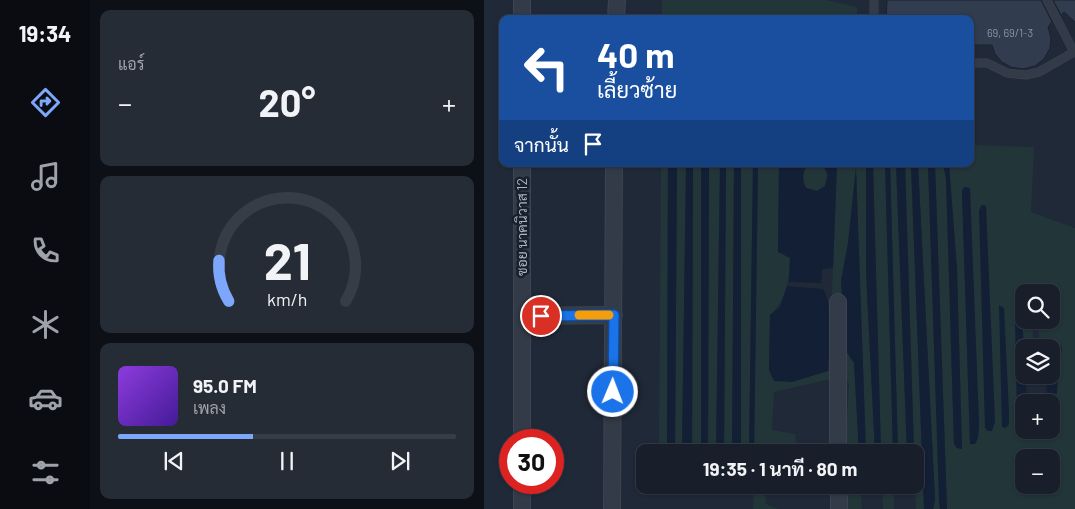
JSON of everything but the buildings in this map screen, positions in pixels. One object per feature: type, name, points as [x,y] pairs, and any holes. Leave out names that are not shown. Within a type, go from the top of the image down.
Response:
[{"type":"street","points":[[522,0],[522,15]]},
{"type":"street","points":[[616,0],[616,15]]},
{"type":"street","name":"ซอย นาคนิวาส 12","points":[[522,167],[522,429]]},
{"type":"street","points":[[612,509],[614,167]]},
{"type":"street","points":[[838,302],[838,444]]},
{"type":"street","points":[[523,316],[614,315]]},
{"type":"street","points":[[522,494],[522,509]]},
{"type":"street","points":[[838,494],[839,509]]},
{"type":"lane","points":[[874,0],[874,15]]},
{"type":"lane","points":[[974,63],[987,63],[1007,73],[1026,75],[1039,72],[1075,51],[1047,0]]},
{"type":"green space","points":[[662,0],[826,0],[857,7],[857,15],[662,15]]},
{"type":"green space","points":[[974,145],[1034,147],[1031,212],[1075,228],[1075,509],[947,509],[935,167],[944,167],[946,178],[954,444],[957,448],[962,449],[957,270],[949,167],[974,167]],"holes":[[[969,188],[979,424],[978,438],[970,444],[962,191]]]},
{"type":"green space","points":[[661,167],[668,167],[667,444],[659,444]]},
{"type":"green space","points":[[677,167],[686,167],[682,444],[675,444]]},
{"type":"green space","points":[[693,167],[701,167],[701,444],[692,444]]},
{"type":"green space","points":[[709,167],[720,167],[716,444],[708,444]]},
{"type":"green space","points":[[726,167],[734,167],[732,444],[724,444]]},
{"type":"green space","points":[[741,167],[753,167],[749,444],[741,444]]},
{"type":"green space","points":[[758,167],[779,167],[778,251],[790,257],[789,274],[784,296],[770,315],[769,370],[828,371],[832,374],[831,379],[774,392],[772,430],[795,434],[796,444],[754,444]]},
{"type":"green space","points":[[806,167],[824,167],[827,172],[825,186],[818,191],[806,188],[803,179]]},
{"type":"green space","points":[[837,167],[866,167],[866,272],[875,444],[866,444],[856,172],[848,243],[841,281],[846,351],[854,363],[859,444],[845,444],[849,384],[838,353],[831,314]]},
{"type":"green space","points":[[873,167],[885,167],[893,444],[881,444]]},
{"type":"green space","points":[[890,167],[896,167],[907,444],[898,444]]},
{"type":"green space","points":[[905,167],[911,167],[922,444],[914,444]]},
{"type":"green space","points":[[918,167],[928,167],[940,509],[933,509],[935,499]]},
{"type":"green space","points":[[1023,329],[1033,329],[1032,339],[1023,339]]},
{"type":"green space","points":[[754,494],[765,494],[766,504],[778,509],[753,509]]},
{"type":"green space","points":[[843,494],[861,494],[862,509],[842,509]]},
{"type":"green space","points":[[882,494],[894,494],[894,509],[883,509]]},
{"type":"green space","points":[[916,494],[923,494],[924,509],[916,509]]},
{"type":"water","points":[[668,167],[677,167],[675,444],[667,444]]},
{"type":"water","points":[[686,167],[693,167],[692,444],[682,444]]},
{"type":"water","points":[[701,167],[709,167],[708,444],[701,444]]},
{"type":"water","points":[[720,167],[726,167],[724,444],[716,444]]},
{"type":"water","points":[[734,167],[741,167],[741,444],[732,444]]},
{"type":"water","points":[[753,167],[758,167],[754,444],[749,444]]},
{"type":"water","points":[[779,167],[806,167],[803,179],[806,188],[817,191],[825,186],[828,175],[824,167],[837,167],[833,268],[822,269],[821,283],[789,282],[790,258],[778,252]]},
{"type":"water","points":[[856,167],[866,444],[859,444],[854,363],[846,351],[841,281],[848,243]]},
{"type":"water","points":[[866,167],[873,167],[881,444],[875,444],[866,272]]},
{"type":"water","points":[[885,167],[890,167],[898,444],[893,444]]},
{"type":"water","points":[[896,167],[905,167],[914,444],[907,444]]},
{"type":"water","points":[[911,167],[918,167],[935,499],[933,509],[924,509],[924,444],[922,444]]},
{"type":"water","points":[[928,167],[935,167],[947,509],[940,509]]},
{"type":"water","points":[[944,167],[949,167],[957,270],[962,449],[957,448],[954,444],[946,178]]},
{"type":"water","points":[[964,187],[970,188],[979,424],[978,438],[975,444],[970,444],[962,191]]},
{"type":"water","points":[[982,205],[986,206],[995,422],[992,431],[988,431],[985,428],[979,210]]},
{"type":"water","points":[[787,286],[823,289],[829,305],[830,316],[828,371],[792,382],[774,381],[769,370],[770,315],[780,307]]},
{"type":"water","points":[[999,305],[1004,308],[1009,411],[1009,424],[1006,428],[1002,427]]},
{"type":"water","points":[[1015,329],[1023,329],[1023,339],[1015,339]]},
{"type":"water","points":[[1060,345],[1062,347],[1060,364]]},
{"type":"water","points":[[1016,384],[1026,384],[1027,394],[1017,394]]},
{"type":"water","points":[[1046,384],[1058,384],[1057,394],[1047,394]]},
{"type":"slow traffic","points":[[579,315],[609,315]]},
{"type":"route","points":[[541,316],[614,315],[613,392]]}]
